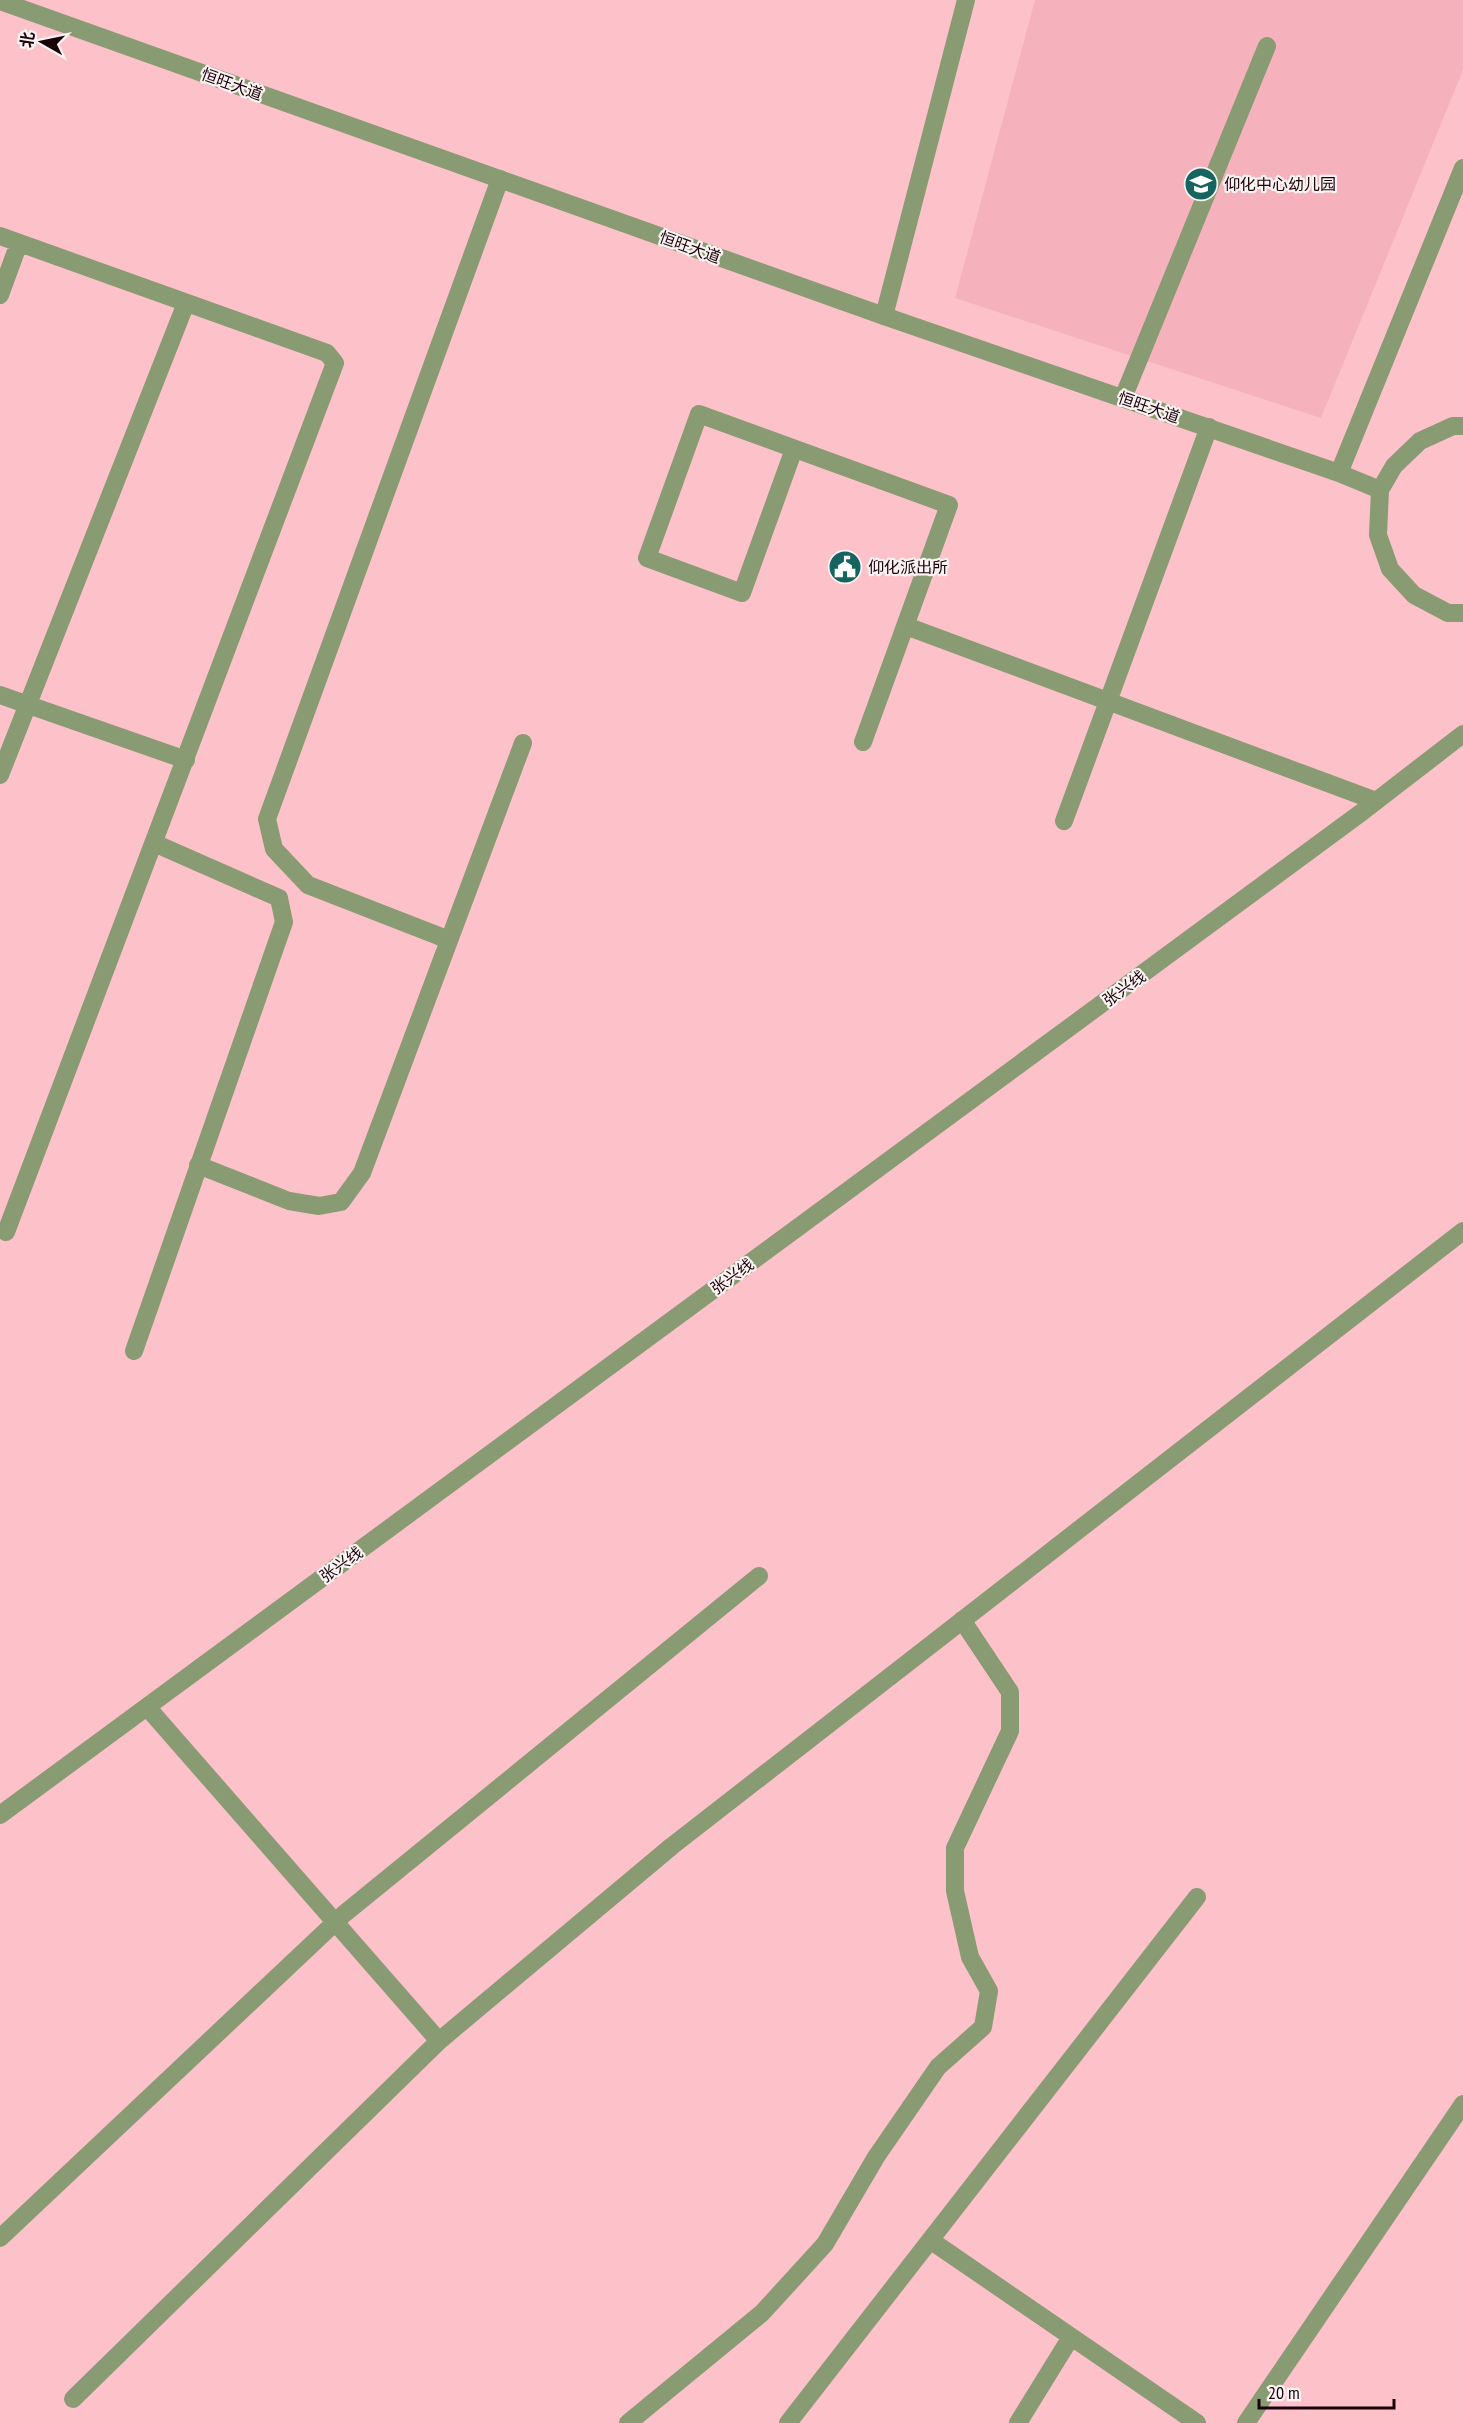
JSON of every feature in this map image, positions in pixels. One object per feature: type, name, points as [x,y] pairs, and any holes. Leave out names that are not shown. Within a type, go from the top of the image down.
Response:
[{"type":"street","points":[[884,316],[966,0]]},
{"type":"street","name":"恒旺大道","points":[[0,1],[884,316],[1339,473],[1380,490]]},
{"type":"street","points":[[1123,398],[1267,46]]},
{"type":"street","points":[[1339,473],[1463,168]]},
{"type":"street","points":[[449,940],[309,885],[274,849],[267,819],[500,179]]},
{"type":"street","points":[[0,236],[327,353],[335,363],[6,1232]]},
{"type":"street","points":[[0,295],[19,243]]},
{"type":"street","points":[[0,775],[186,303]]},
{"type":"street","points":[[794,449],[742,593],[647,558],[699,414],[950,505],[863,742]]},
{"type":"street","points":[[1463,426],[1453,426],[1420,441],[1394,466],[1380,490],[1378,535],[1390,569],[1413,595],[1448,613],[1463,613]]},
{"type":"street","points":[[1064,821],[1209,428]]},
{"type":"street","points":[[906,626],[1376,801]]},
{"type":"street","points":[[0,694],[186,760]]},
{"type":"street","name":"张兴线","points":[[0,1815],[1376,801],[1463,734]]},
{"type":"street","points":[[198,1165],[289,1201],[319,1206],[340,1202],[362,1173],[523,742]]},
{"type":"street","points":[[134,1351],[284,922],[279,898],[154,843]]},
{"type":"street","points":[[73,2399],[439,2041],[672,1846],[1463,1232]]},
{"type":"street","points":[[0,2238],[335,1922],[759,1576]]},
{"type":"street","points":[[628,2423],[762,2313],[825,2244],[876,2157],[938,2067],[983,2027],[989,1991],[970,1957],[955,1891],[955,1848],[1010,1731],[1010,1692],[962,1620]]},
{"type":"street","points":[[147,1707],[439,2041]]},
{"type":"street","points":[[788,2423],[1197,1897]]},
{"type":"street","points":[[1246,2423],[1463,2104]]},
{"type":"street","points":[[930,2240],[1197,2423]]},
{"type":"street","points":[[1018,2423],[1071,2337]]},
{"type":"shaded area","name":"仰化中心幼儿园","points":[[1035,0],[1463,0],[1463,70],[1321,418],[955,298]]},
{"type":"place","name":"仰化中心幼儿园","points":[[1201,184]]},
{"type":"place","name":"仰化派出所","points":[[845,567]]}]
